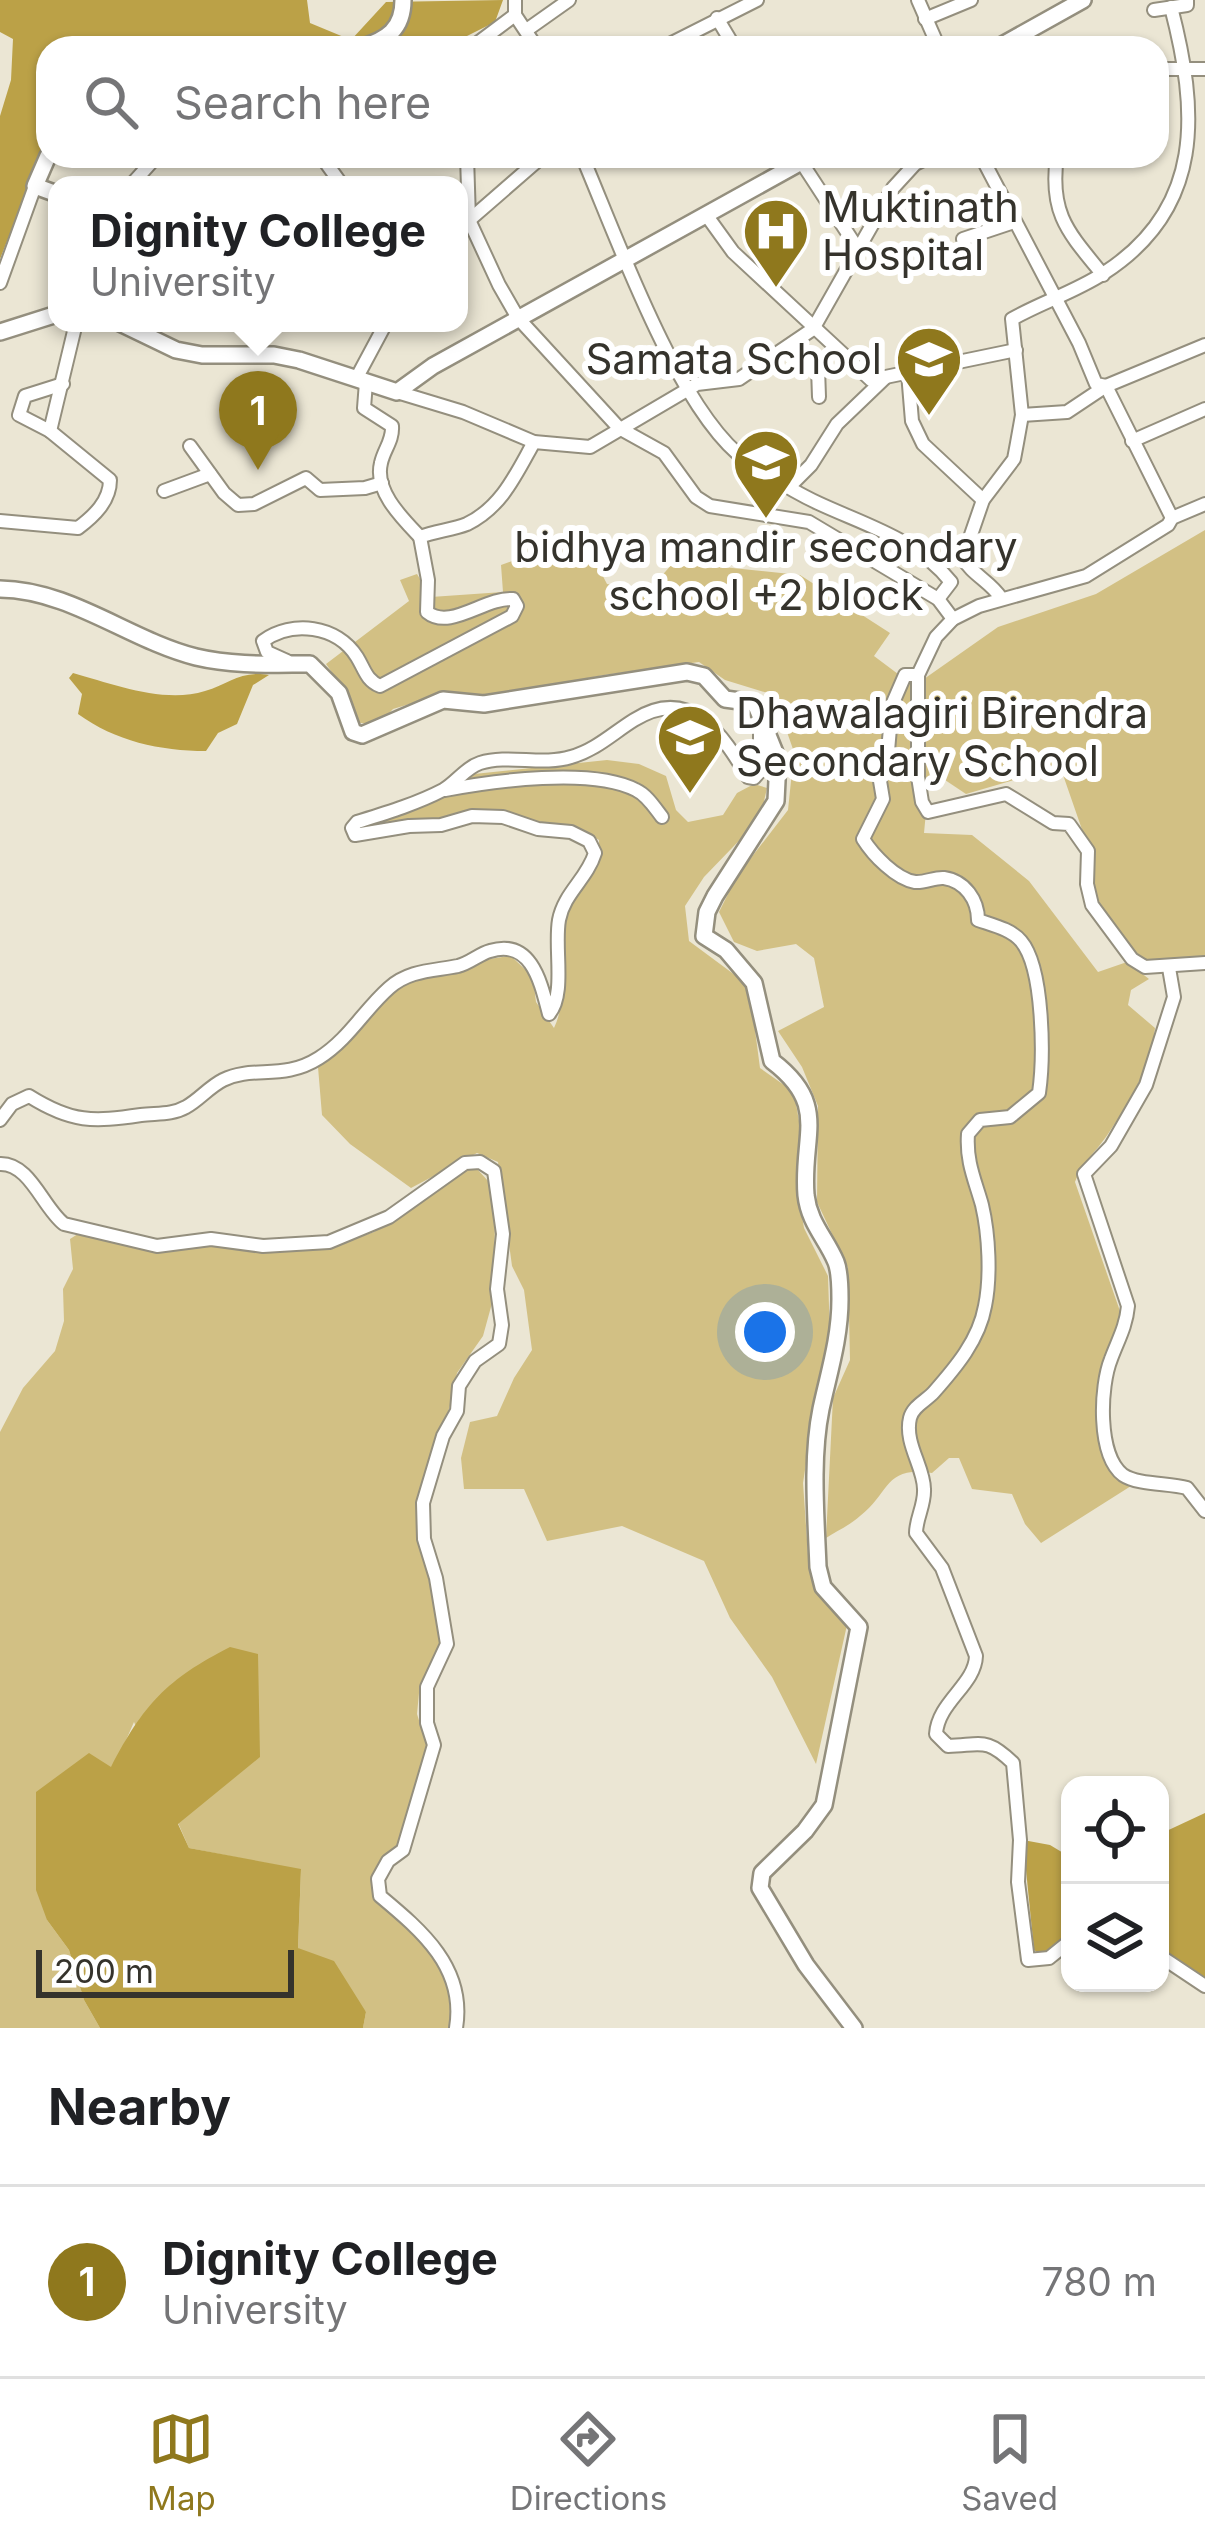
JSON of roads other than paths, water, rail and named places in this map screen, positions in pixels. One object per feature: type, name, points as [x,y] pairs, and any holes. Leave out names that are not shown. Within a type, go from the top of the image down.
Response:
[{"type":"main road","points":[[386,36],[401,20],[403,0]]},
{"type":"main road","points":[[1019,36],[1083,0]]},
{"type":"main road","points":[[43,168],[35,186],[48,191]]},
{"type":"main road","points":[[145,332],[186,352],[274,355],[397,392],[433,366],[786,168]]},
{"type":"main road","points":[[0,332],[48,317]]},
{"type":"main road","points":[[0,589],[60,600],[197,657],[277,666],[310,664],[339,693],[352,732],[362,735],[443,700],[484,704],[687,672],[704,676],[725,699],[755,703],[778,760],[776,801],[715,896],[704,936],[726,950],[754,983],[772,1061],[793,1077],[805,1095],[808,1207],[813,1225],[837,1264],[840,1297],[833,1372],[821,1411],[818,1567],[823,1587],[859,1627],[824,1805],[806,1831],[762,1874],[760,1888],[806,1965],[854,2028]]},
{"type":"street","points":[[528,29],[569,0]]},
{"type":"street","points":[[684,36],[757,0]]},
{"type":"street","points":[[918,0],[933,36]]},
{"type":"street","points":[[925,19],[971,0]]},
{"type":"street","points":[[1154,10],[1186,5],[1187,0]]},
{"type":"street","points":[[1001,598],[963,558],[982,500],[1014,459],[1022,415],[1012,319],[1102,275],[1177,200],[1190,120],[1187,70],[1171,7]]},
{"type":"street","points":[[484,36],[515,8],[531,36]]},
{"type":"street","points":[[717,18],[728,36]]},
{"type":"street","points":[[1169,69],[1205,69]]},
{"type":"street","points":[[468,221],[529,168]]},
{"type":"street","points":[[587,168],[686,390],[731,448],[818,503],[876,525],[938,567],[951,582],[938,599]]},
{"type":"street","points":[[809,168],[856,246]]},
{"type":"street","points":[[397,392],[463,412],[535,442],[590,447],[697,384],[739,379],[813,328],[856,246],[911,168]]},
{"type":"street","points":[[987,168],[1096,384],[1106,386]]},
{"type":"street","points":[[1057,168],[1059,218],[1102,275]]},
{"type":"street","points":[[0,283],[35,186]]},
{"type":"street","points":[[706,216],[733,252],[871,380],[1016,350]]},
{"type":"street","points":[[963,239],[1014,222]]},
{"type":"street","points":[[468,231],[518,318],[619,428],[664,453],[696,497],[710,506],[809,522],[938,599],[953,619]]},
{"type":"street","points":[[50,430],[74,332]]},
{"type":"street","points":[[292,664],[267,652],[262,641],[303,627],[319,630],[348,647],[368,679],[380,686],[512,616],[517,606],[513,598],[499,598],[439,620],[427,612],[428,580],[420,537],[387,497],[382,483],[380,464],[393,435],[392,426],[364,408],[361,381],[382,332]]},
{"type":"street","points":[[796,341],[818,368],[819,397]]},
{"type":"street","points":[[1022,415],[1067,412],[1106,386],[1205,345]]},
{"type":"street","points":[[908,373],[912,421],[923,444],[982,500]]},
{"type":"street","points":[[790,486],[811,465],[837,424],[886,377]]},
{"type":"street","points":[[0,521],[78,527],[103,505],[110,481],[50,430],[22,420],[19,405],[25,395],[63,384]]},
{"type":"street","points":[[1106,386],[1172,518]]},
{"type":"street","points":[[1132,441],[1205,409]]},
{"type":"street","points":[[420,537],[464,525],[483,514],[504,496],[535,442]]},
{"type":"street","points":[[190,446],[224,494],[238,505],[254,504],[306,478],[320,490],[382,483]]},
{"type":"street","points":[[164,491],[210,474]]},
{"type":"street","points":[[809,522],[818,503]]},
{"type":"street","points":[[1205,504],[1172,518],[1168,525],[1072,583],[1001,598],[953,619],[936,637],[918,675],[918,777],[928,812],[1006,794],[1053,823],[1069,824],[1088,850],[1092,905],[1132,959],[1145,967],[1205,963]]},
{"type":"street","points":[[918,675],[905,675],[892,705],[887,752],[877,764],[883,799],[863,839],[908,880],[948,878],[961,885],[972,896],[978,920],[1014,934],[1024,944],[1033,964],[1045,1038],[1039,1093],[1010,1117],[980,1120],[968,1134],[969,1174],[982,1206],[986,1238],[986,1304],[969,1348],[931,1396],[911,1412],[908,1424],[915,1463],[924,1482],[916,1534],[942,1568],[976,1656],[976,1669],[940,1712],[936,1735],[948,1746],[994,1745],[1013,1763],[1020,1840],[1018,1882],[1028,1960],[1049,1958],[1061,1948]]},
{"type":"street","points":[[443,790],[481,763],[567,759],[648,712],[671,710],[706,720],[724,736],[748,777],[754,778],[760,772],[760,717]]},
{"type":"street","points":[[0,1120],[12,1104],[29,1096],[77,1119],[168,1113],[185,1108],[223,1080],[295,1071],[351,1035],[388,989],[406,976],[474,961],[486,952],[507,948],[521,953],[533,965],[549,1014],[559,996],[560,916],[566,897],[590,869],[595,853],[589,841],[571,832],[472,816],[441,825],[355,835],[352,828],[357,822],[443,790],[486,781],[594,777],[640,791],[662,818]]},
{"type":"street","points":[[1169,968],[1174,997],[1146,1085],[1112,1146],[1084,1174],[1128,1306],[1126,1326],[1109,1362],[1102,1420],[1110,1454],[1128,1478],[1187,1488],[1205,1511]]},
{"type":"street","points":[[0,1164],[10,1163],[21,1171],[52,1215],[64,1224],[157,1246],[211,1239],[263,1246],[329,1242],[389,1217],[465,1163],[480,1162],[494,1171],[503,1234],[497,1288],[500,1344],[475,1361],[459,1386],[457,1411],[443,1436],[423,1503],[424,1539],[447,1644],[427,1687],[424,1704],[434,1745],[409,1834],[404,1850],[388,1861],[378,1879],[380,1896],[424,1935],[456,1982],[456,2028]]},
{"type":"street","points":[[1169,1962],[1205,1986]]},
{"type":"place","name":"Muktinath Hospital","points":[[776,290]]},
{"type":"place","name":"Samata School","points":[[929,418]]},
{"type":"place","name":"Dignity College","points":[[258,470]]},
{"type":"place","name":"bidhya mandir secondary school +2 block","points":[[766,521]]},
{"type":"place","name":"Dhawalagiri Birendra Secondary School","points":[[690,796]]}]
